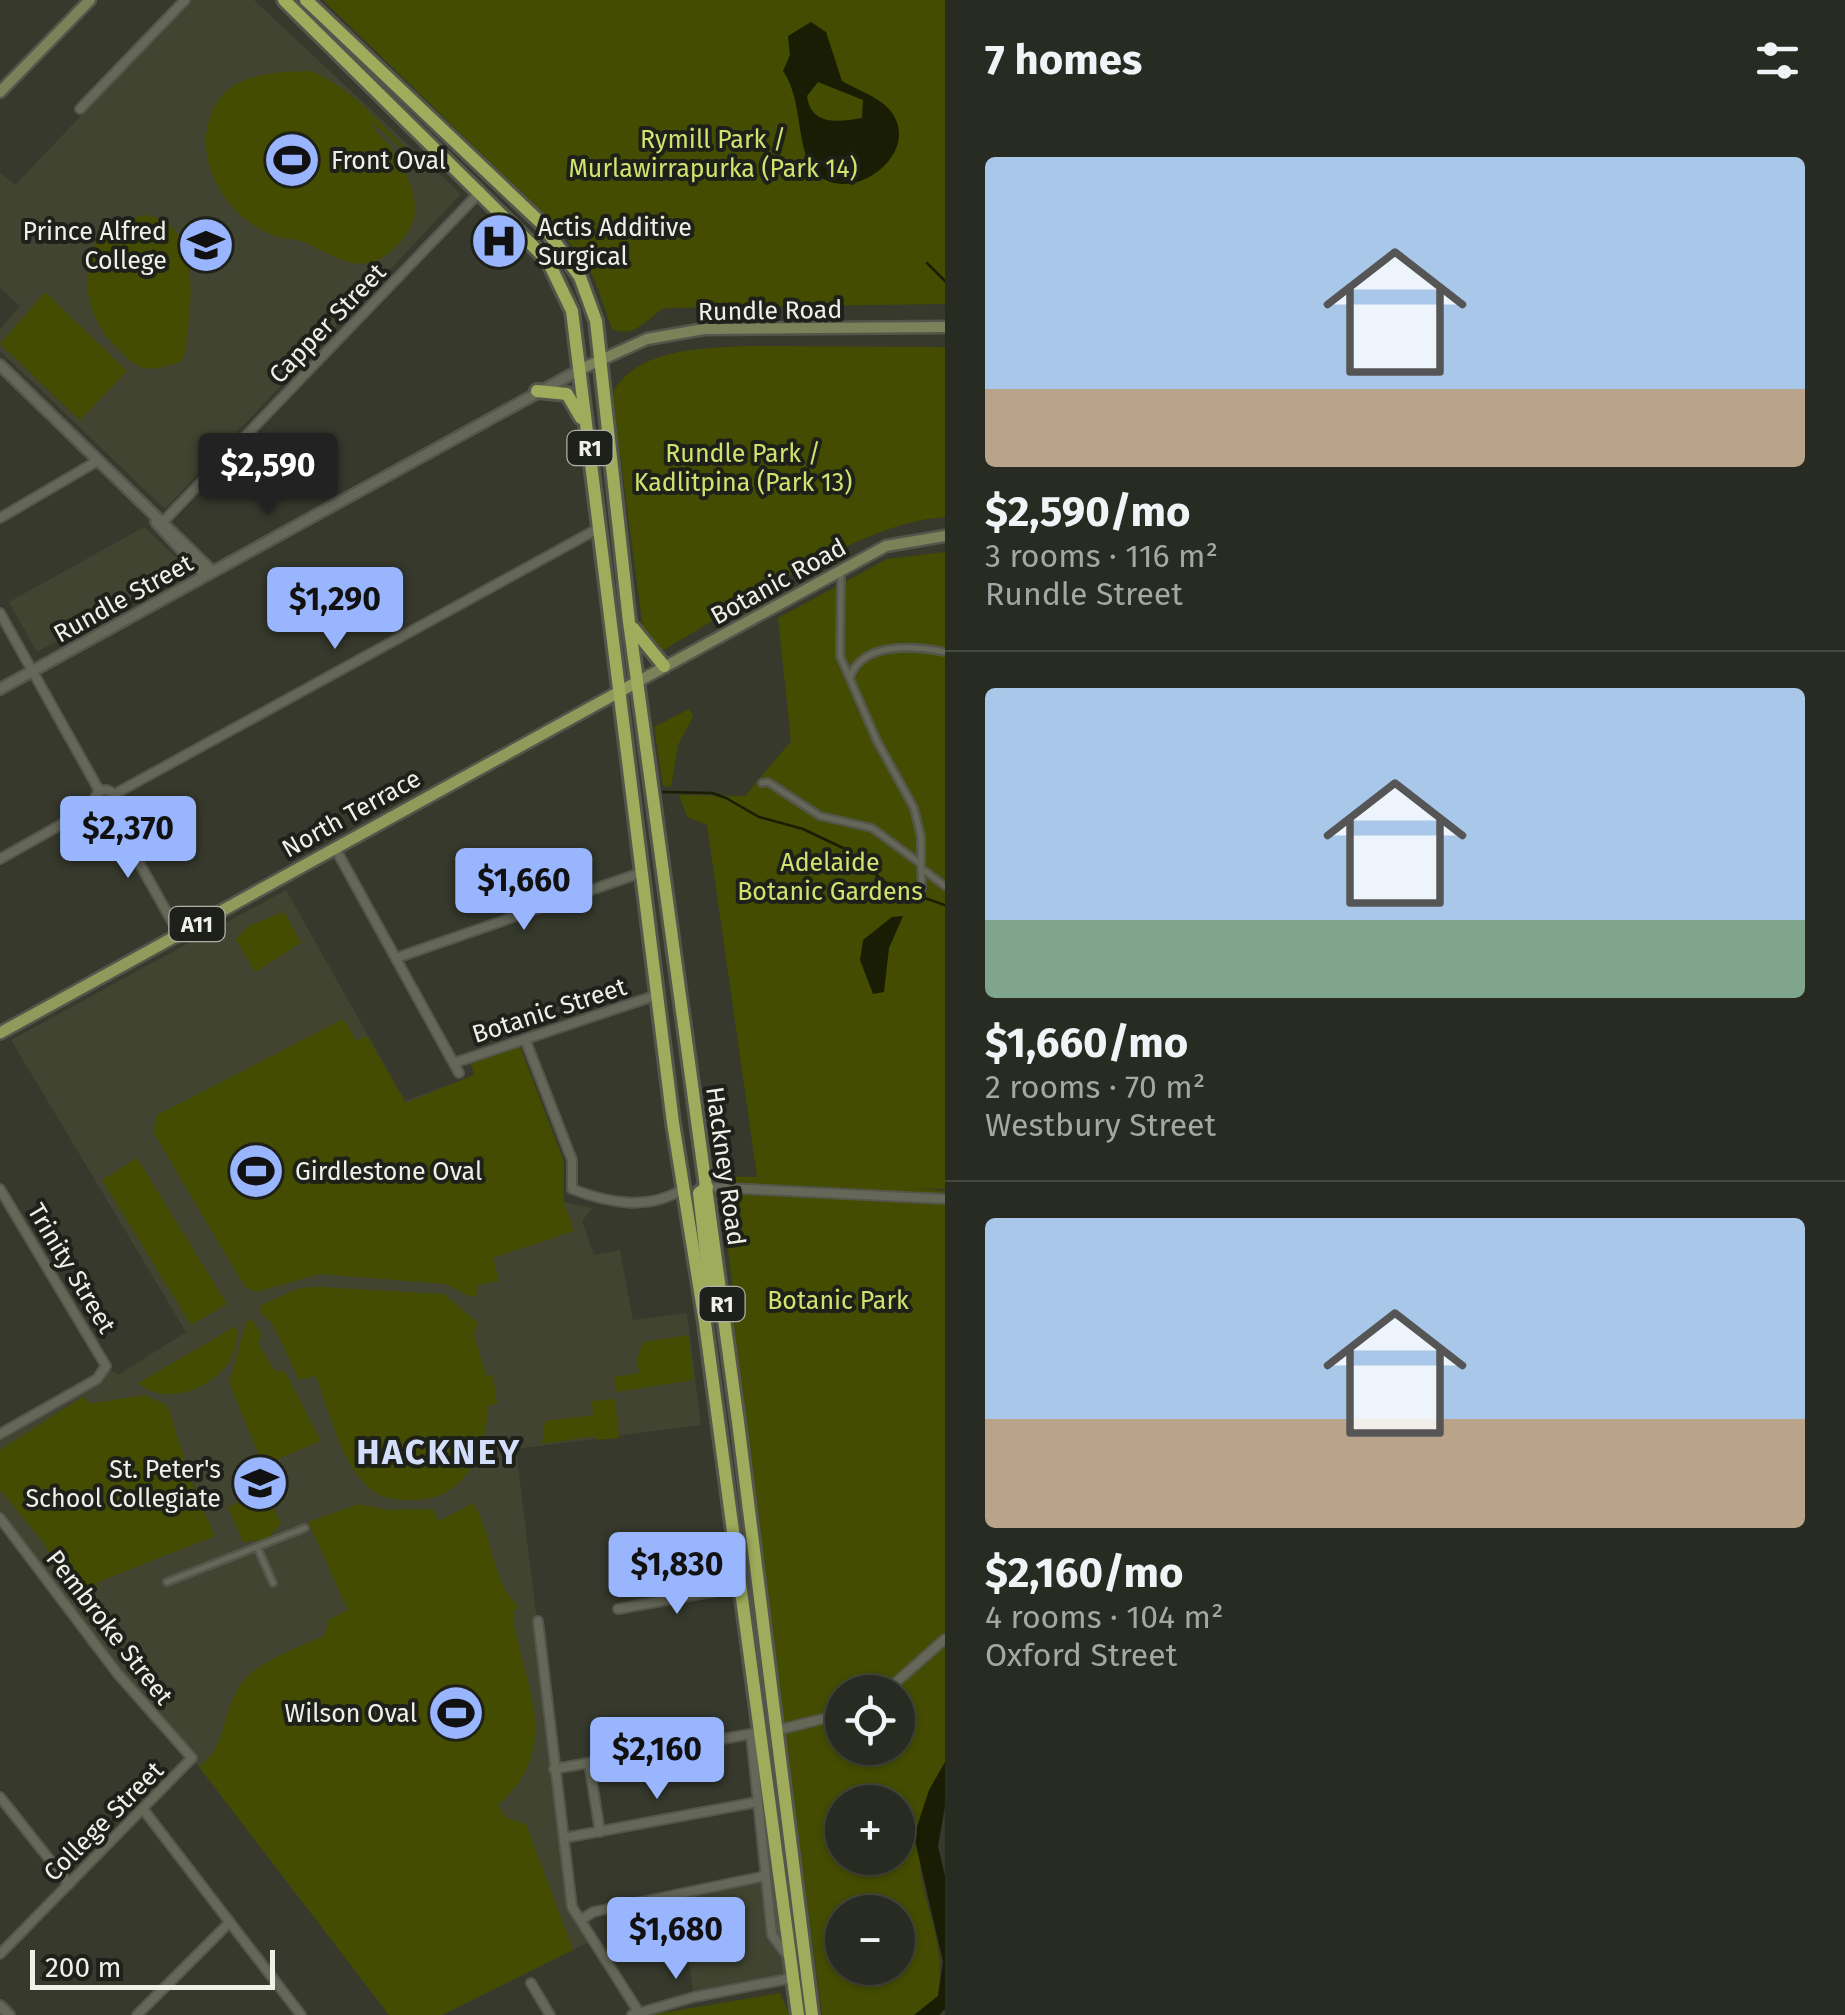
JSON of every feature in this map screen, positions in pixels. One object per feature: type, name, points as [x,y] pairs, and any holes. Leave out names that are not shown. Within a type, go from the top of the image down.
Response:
[{"type":"highway","name":"R1","points":[[284,0],[482,192],[548,261],[565,290],[581,368],[619,691]]},
{"type":"highway","name":"R1","points":[[306,0],[542,224],[580,277],[596,320],[637,682]]},
{"type":"highway","points":[[390,103],[402,90]]},
{"type":"highway","points":[[482,192],[492,178]]},
{"type":"highway","points":[[537,391],[567,394],[589,440]]},
{"type":"highway","points":[[599,528],[618,524]]},
{"type":"highway","points":[[629,622],[652,656],[664,666]]},
{"type":"highway","name":"Hackney Road","points":[[637,682],[792,1834],[812,2015]]},
{"type":"highway","name":"Hackney Road","points":[[619,691],[640,873],[706,1323],[755,1734],[798,2015]]},
{"type":"highway","points":[[638,850],[656,830]]},
{"type":"highway","points":[[706,1323],[712,1298],[698,1193],[707,1187]]},
{"type":"highway","points":[[739,1587],[755,1554]]},
{"type":"highway","points":[[772,1836],[792,1834]]},
{"type":"highway","points":[[792,1978],[802,1946]]},
{"type":"main road","points":[[0,92],[90,0]]},
{"type":"main road","name":"Rundle Road","points":[[581,368],[647,339],[704,329],[945,327]]},
{"type":"main road","name":"Botanic Road","points":[[637,682],[886,546],[945,536]]},
{"type":"main road","name":"A11","points":[[619,691],[637,682]]},
{"type":"main road","name":"North Terrace","points":[[0,1033],[619,691]]},
{"type":"street","points":[[80,109],[184,0]]},
{"type":"street","name":"Capper Street","points":[[161,523],[482,192]]},
{"type":"street","points":[[0,366],[96,462]]},
{"type":"street","name":"Rundle Street","points":[[0,689],[581,368]]},
{"type":"street","points":[[0,374],[161,523],[209,573]]},
{"type":"street","points":[[0,518],[96,462]]},
{"type":"street","points":[[100,792],[113,795],[599,528]]},
{"type":"street","points":[[841,568],[841,660],[914,808],[922,837],[922,889]]},
{"type":"street","points":[[0,614],[100,792],[96,805],[0,860]]},
{"type":"street","points":[[841,660],[865,659],[910,647],[945,652]]},
{"type":"street","points":[[849,681],[854,667],[865,659]]},
{"type":"street","points":[[762,782],[825,818],[872,828],[945,886]]},
{"type":"street","points":[[109,810],[113,795]]},
{"type":"street","points":[[96,805],[109,810],[179,934]]},
{"type":"street","points":[[334,848],[459,1073]]},
{"type":"street","points":[[396,958],[640,873]]},
{"type":"street","name":"Botanic Street","points":[[454,1063],[657,995]]},
{"type":"street","points":[[524,1039],[572,1160],[572,1189],[614,1205],[667,1198],[686,1187]]},
{"type":"street","points":[[707,1187],[945,1199]]},
{"type":"street","name":"Trinity Street","points":[[0,1188],[105,1361],[106,1370],[0,1434]]},
{"type":"street","points":[[667,1198],[688,1204]]},
{"type":"street","name":"Pembroke Street","points":[[0,1518],[117,1674],[192,1758]]},
{"type":"street","points":[[167,1582],[304,1528]]},
{"type":"street","points":[[258,1548],[272,1583]]},
{"type":"street","points":[[618,1609],[739,1587]]},
{"type":"street","points":[[538,1621],[572,1908],[635,2013],[792,1978]]},
{"type":"street","points":[[904,1675],[945,1639]]},
{"type":"street","points":[[778,1730],[825,1718]]},
{"type":"street","points":[[554,1769],[755,1734]]},
{"type":"street","name":"Hackney Road","points":[[755,1734],[756,1802],[772,1935],[790,1958]]},
{"type":"street","name":"College Street","points":[[0,1954],[192,1758]]},
{"type":"street","points":[[590,1763],[600,1832]]},
{"type":"street","points":[[0,1796],[69,1884]]},
{"type":"street","points":[[564,1838],[756,1802]]},
{"type":"street","points":[[144,1809],[301,2015]]},
{"type":"street","points":[[581,1920],[593,1912],[764,1876]]},
{"type":"street","points":[[137,2015],[230,1922]]},
{"type":"street","points":[[531,1983],[550,2015]]},
{"type":"street","points":[[0,2006],[8,2015]]},
{"type":"shaded area","name":"Prince Alfred College","points":[[191,0],[254,0],[461,194],[165,509],[0,351],[0,329],[20,306],[0,288],[0,173],[15,185]]},
{"type":"shaded area","points":[[811,22],[826,32],[842,81],[889,109],[898,126],[898,142],[879,170],[847,184],[831,182],[809,164],[794,96],[783,71],[790,55],[788,36]],"holes":[[[818,82],[863,100],[862,118],[835,121],[814,113],[807,96]]]},
{"type":"shaded area","points":[[144,527],[179,560],[178,574],[37,652],[9,602]]},
{"type":"shaded area","name":"St. Peter's School Collegiate","points":[[286,890],[405,1101],[475,1075],[482,1092],[530,1075],[564,1161],[563,1202],[593,1208],[582,1221],[594,1255],[620,1250],[633,1320],[687,1313],[701,1425],[516,1449],[572,1907],[593,1940],[442,2015],[389,2015],[192,1758],[117,1673],[0,1518],[0,1436],[109,1368],[118,1375],[186,1332],[11,1040]]},
{"type":"shaded area","points":[[903,916],[889,948],[884,992],[873,994],[860,960],[863,940],[892,917]]},
{"type":"shaded area","points":[[945,1762],[945,1806],[938,1846],[945,1876],[945,2009],[939,2015],[914,2015],[938,1996],[943,1962],[915,1840],[929,1790]]},
{"type":"shaded area","points":[[765,1876],[772,1935],[791,1969],[773,1979],[694,1997],[678,1894]]},
{"type":"green space","name":"Rymill Park / Murlawirrapurka (Park 14)","points":[[323,0],[945,0],[945,304],[664,308],[634,330],[612,329],[593,276],[562,232]]},
{"type":"green space","name":"Front Oval","points":[[311,71],[359,102],[428,172],[372,122],[402,167],[413,192],[415,214],[403,239],[371,262],[348,262],[301,241],[261,230],[231,205],[212,173],[206,136],[210,117],[226,91],[265,74]]},
{"type":"green space","points":[[143,215],[163,221],[177,233],[190,271],[185,354],[181,362],[152,369],[133,363],[107,336],[91,308],[87,277],[102,229]]},
{"type":"green space","points":[[45,292],[127,371],[80,420],[0,344]]},
{"type":"green space","name":"Rundle Park / Kadlitpina (Park 13)","points":[[745,346],[945,347],[945,517],[875,534],[837,551],[658,653],[643,629],[612,393],[624,378],[654,359],[689,350]]},
{"type":"green space","points":[[945,552],[945,1189],[913,1188],[945,1191],[945,1762],[933,1787],[920,1846],[924,1891],[938,1947],[938,1996],[914,2015],[822,2015],[727,1304],[733,1292],[719,1176],[757,1177],[707,825],[687,817],[679,795],[745,796],[791,741],[778,618],[887,559]]},
{"type":"green space","points":[[689,709],[693,717],[678,745],[671,787],[663,786],[654,727]]},
{"type":"green space","points":[[284,912],[301,943],[255,972],[236,939],[250,925]]},
{"type":"green space","points":[[343,1019],[357,1041],[367,1036],[406,1103],[474,1075],[470,1061],[519,1044],[563,1159],[564,1203],[574,1231],[493,1258],[499,1281],[478,1285],[478,1295],[471,1297],[446,1284],[320,1274],[256,1292],[245,1287],[153,1132],[157,1115]]},
{"type":"green space","points":[[137,1158],[227,1304],[191,1325],[102,1180]]},
{"type":"green space","points":[[299,1288],[444,1294],[478,1323],[474,1334],[486,1376],[493,1375],[497,1404],[488,1405],[483,1440],[469,1471],[446,1493],[430,1498],[387,1498],[374,1492],[353,1469],[316,1376],[299,1380],[272,1323],[260,1312],[261,1305]]},
{"type":"green space","points":[[251,1319],[262,1334],[258,1343],[274,1370],[285,1372],[321,1441],[263,1465],[229,1383],[246,1322]]},
{"type":"green space","points":[[236,1326],[236,1343],[230,1359],[205,1384],[171,1394],[154,1392],[138,1383]]},
{"type":"green space","points":[[688,1335],[694,1380],[616,1392],[614,1377],[639,1373],[637,1358],[643,1342]]},
{"type":"green space","points":[[144,1395],[167,1405],[197,1497],[215,1536],[96,1583],[98,1590],[86,1595],[67,1572],[56,1569],[44,1543],[0,1490],[0,1450],[84,1396],[89,1404]]},
{"type":"green space","points":[[615,1399],[619,1438],[597,1440],[595,1436],[542,1444],[545,1421],[593,1415],[592,1401]]},
{"type":"green space","points":[[264,1491],[281,1523],[267,1539],[243,1542],[228,1507]]},
{"type":"green space","points":[[473,1503],[503,1585],[520,1608],[513,1611],[514,1625],[535,1721],[529,1764],[517,1785],[498,1805],[506,1818],[526,1824],[573,1950],[442,2015],[389,2015],[199,1767],[215,1749],[241,1684],[279,1655],[324,1636],[328,1620],[348,1610],[308,1522],[359,1504],[389,1510],[432,1509],[439,1521]]},
{"type":"green space","points":[[780,1993],[790,2015],[650,2015]]},
{"type":"waterway","points":[[927,263],[945,281]]},
{"type":"waterway","points":[[663,792],[712,793],[726,798],[759,817],[803,829],[843,848],[890,886],[945,905]]},
{"type":"place","name":"Front Oval","points":[[292,160]]},
{"type":"place","name":"Actis Additive Surgical","points":[[499,241]]},
{"type":"place","name":"Prince Alfred College","points":[[206,245]]},
{"type":"place","name":"Girdlestone Oval","points":[[256,1171]]},
{"type":"place","name":"St. Peter's School Collegiate","points":[[260,1483]]},
{"type":"place","name":"Wilson Oval","points":[[456,1713]]},
{"type":"district","name":"HACKNEY","points":[[439,1452]]},
{"type":"park label","name":"Adelaide Botanic Gardens","points":[[830,876]]},
{"type":"park label","name":"Botanic Park","points":[[838,1300]]}]
